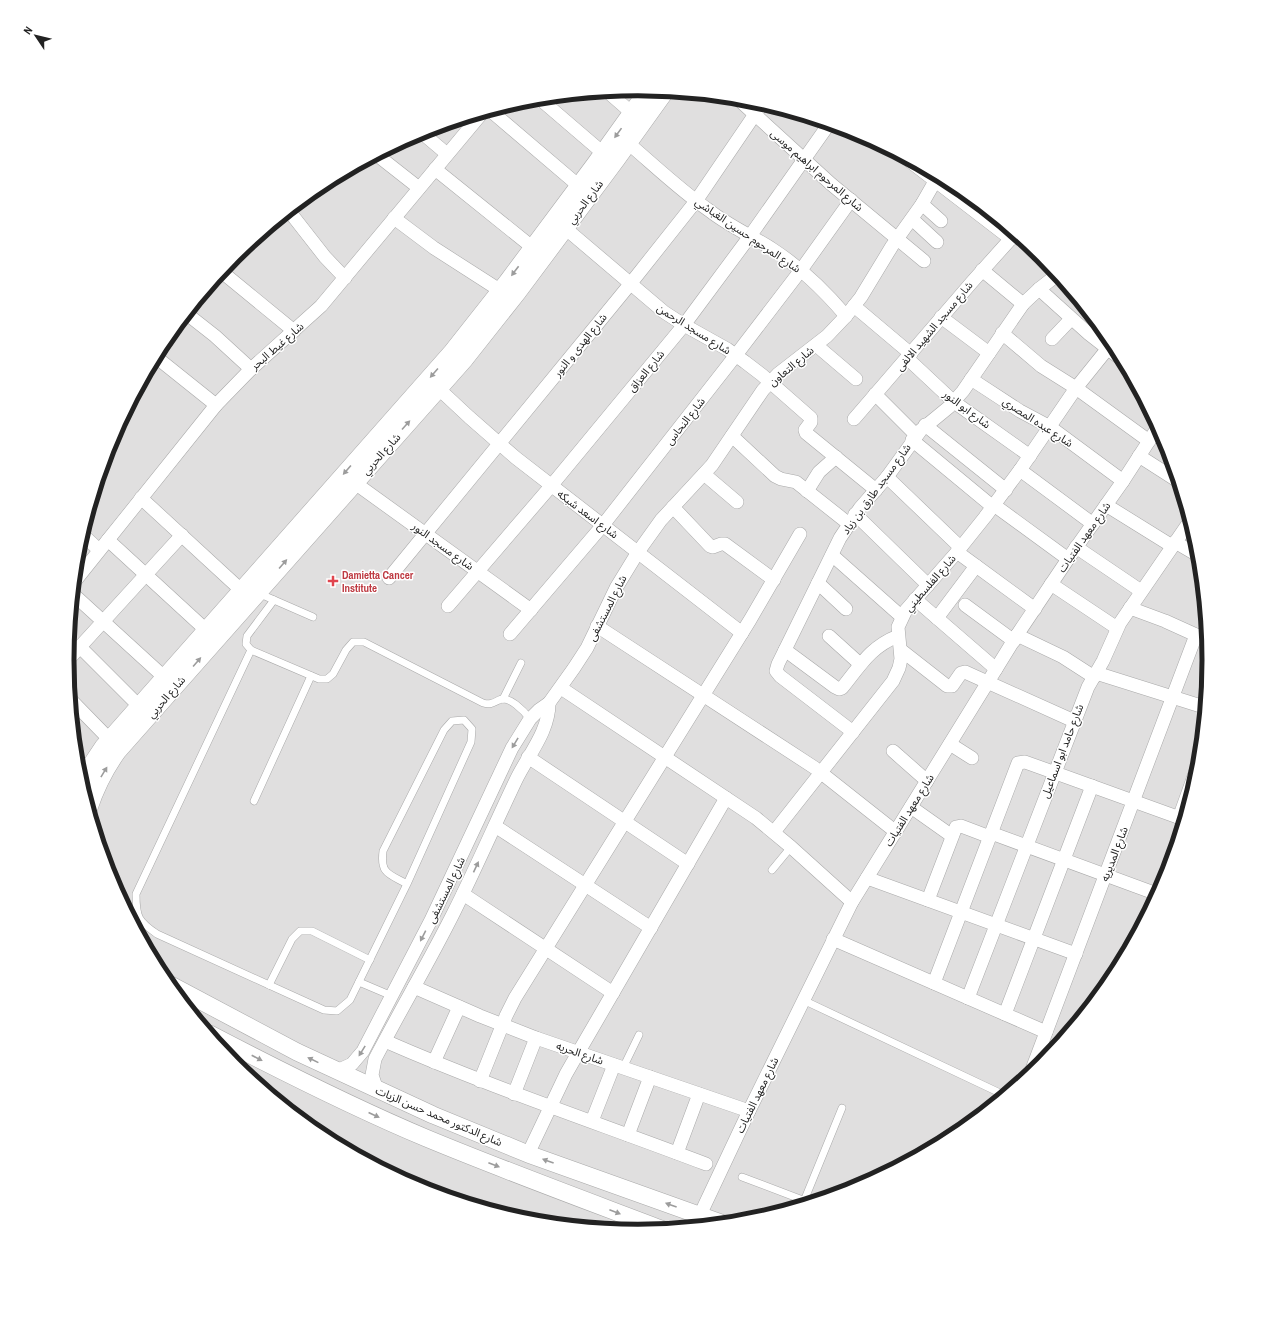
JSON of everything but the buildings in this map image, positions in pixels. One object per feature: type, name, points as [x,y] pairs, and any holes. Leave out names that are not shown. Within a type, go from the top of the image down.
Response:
[{"type":"street","name":"شارع الحربي","points":[[86,774],[96,756],[206,630],[250,592],[355,482],[438,390],[514,298],[565,228],[577,196],[603,153],[644,96]]},
{"type":"street","points":[[613,97],[632,113]]},
{"type":"street","name":"شارع الحربي","points":[[92,800],[104,772],[118,751],[501,291],[532,247],[577,196],[628,143],[661,97]]},
{"type":"street","points":[[546,104],[603,153]]},
{"type":"street","name":"شارع الهدى و النور","points":[[389,578],[631,283],[696,201],[759,109]]},
{"type":"street","name":"شارع المرحوم ابراهيم موسى","points":[[760,110],[804,159],[924,261]]},
{"type":"street","points":[[494,115],[577,196]]},
{"type":"street","name":"شارع غيط البحر","points":[[81,573],[216,405],[251,369],[294,332],[321,306],[476,120]]},
{"type":"street","name":"شارع العزاق","points":[[448,606],[551,486],[684,325],[750,236],[826,129]]},
{"type":"street","points":[[427,137],[447,154]]},
{"type":"street","name":"شارع المرحوم حسين الغباشي","points":[[628,143],[696,201],[726,222],[776,252],[800,270],[829,296],[909,356]]},
{"type":"street","points":[[381,158],[419,188]]},
{"type":"street","points":[[435,169],[532,247]]},
{"type":"street","name":"شارع التعاون","points":[[638,552],[650,533],[704,474],[732,436],[756,398],[770,382],[832,331],[850,311],[936,182]]},
{"type":"street","name":"شارع النحاس","points":[[510,634],[603,525],[736,355],[851,200]]},
{"type":"street","points":[[922,204],[941,221]]},
{"type":"street","points":[[292,215],[316,246],[345,278]]},
{"type":"street","points":[[394,218],[438,251],[501,291]]},
{"type":"street","points":[[912,219],[937,242]]},
{"type":"street","name":"شارع مسجد الرحمن","points":[[565,228],[656,306],[684,325],[736,355],[770,382],[811,418],[811,422],[805,430],[806,433],[836,457]]},
{"type":"street","name":"شارع مسجد الشهيد الالفى","points":[[854,419],[1012,238]]},
{"type":"street","points":[[982,270],[1022,304]]},
{"type":"street","points":[[226,275],[294,332]]},
{"type":"street","name":"شارع مسجد طارق بن زياد","points":[[853,732],[778,674],[776,667],[832,555],[852,519],[887,477],[914,438],[925,425],[954,402],[1022,304],[1038,288],[1053,278]]},
{"type":"street","points":[[1038,288],[1071,319],[1102,341]]},
{"type":"street","points":[[191,317],[224,344],[251,369]]},
{"type":"street","points":[[942,317],[989,353]]},
{"type":"street","points":[[1052,340],[1071,319]]},
{"type":"street","points":[[1002,333],[1041,366],[1076,388],[1149,441]]},
{"type":"street","points":[[816,345],[856,379]]},
{"type":"street","name":"شارع الفلسطيني","points":[[774,832],[893,681],[899,668],[901,650],[898,627],[906,610],[959,549],[1006,490],[1076,388],[1108,349]]},
{"type":"street","name":"شارع ابو النور","points":[[909,356],[954,402],[1030,456]]},
{"type":"street","points":[[161,361],[216,405]]},
{"type":"street","name":"شارع عبده المصري","points":[[971,379],[1020,411],[1050,427],[1123,481]]},
{"type":"street","name":"شارع اسعد شبكه","points":[[438,390],[499,444],[551,486],[742,633]]},
{"type":"street","points":[[875,394],[914,438],[993,506],[1068,559]]},
{"type":"street","points":[[925,425],[1006,490]]},
{"type":"street","name":"شارع معهد الفتيات","points":[[700,1215],[749,1111],[852,902],[1015,638],[1140,456],[1154,433]]},
{"type":"street","points":[[732,436],[775,476],[781,479],[796,482],[807,491],[852,519],[928,585]]},
{"type":"street","points":[[1140,456],[1171,476]]},
{"type":"street","points":[[807,491],[819,472],[836,457],[876,490]]},
{"type":"street","points":[[1020,470],[1093,524]]},
{"type":"street","points":[[704,474],[737,502]]},
{"type":"street","points":[[887,477],[976,566],[1034,609]]},
{"type":"street","name":"شارع مسجد النور","points":[[355,482],[531,610]]},
{"type":"street","points":[[141,498],[182,536],[250,592]]},
{"type":"street","points":[[1106,505],[1173,544],[1191,552]]},
{"type":"street","points":[[673,507],[710,546],[713,547],[725,544],[774,580]]},
{"type":"street","name":"شارع حامد ابو اسماعيل","points":[[968,998],[1083,698],[1117,628],[1186,527]]},
{"type":"street","points":[[480,1081],[512,1002],[742,633],[800,534]]},
{"type":"street","points":[[139,706],[75,647],[103,621],[182,536]]},
{"type":"street","points":[[87,539],[99,550]]},
{"type":"street","points":[[108,540],[206,630]]},
{"type":"street","points":[[1076,548],[1141,591]]},
{"type":"street","name":"شارع المستشفى","points":[[337,1071],[352,1064],[359,1056],[392,996],[444,894],[504,764],[530,718],[549,703],[581,658],[616,588],[638,552]]},
{"type":"street","points":[[832,555],[902,617]]},
{"type":"street","points":[[937,618],[976,566]]},
{"type":"street","points":[[818,583],[846,609]]},
{"type":"street","points":[[1051,584],[1117,628]]},
{"type":"street","points":[[78,597],[164,678]]},
{"type":"street","points":[[915,599],[996,670]]},
{"type":"street","points":[[965,605],[1015,638],[1063,657],[1095,675],[1200,707]]},
{"type":"street","points":[[1130,608],[1161,619],[1201,637]]},
{"type":"street","points":[[597,626],[821,772],[896,832]]},
{"type":"street","points":[[829,636],[860,664]]},
{"type":"street","points":[[785,650],[837,689],[842,688],[860,664],[875,648],[898,636]]},
{"type":"street","name":"شارع المديريه","points":[[1035,1061],[1172,697],[1201,638]]},
{"type":"street","points":[[901,650],[947,686],[953,685],[963,672],[1074,721]]},
{"type":"street","points":[[561,688],[726,798],[774,832],[852,902]]},
{"type":"street","name":"شارع المستشفى","points":[[377,1090],[373,1080],[373,1064],[463,894],[516,778],[545,726],[549,703]]},
{"type":"street","points":[[76,705],[110,740]]},
{"type":"street","points":[[950,744],[972,758]]},
{"type":"street","points":[[894,751],[927,781]]},
{"type":"street","points":[[528,758],[688,864]]},
{"type":"street","points":[[934,983],[1018,763],[1025,762],[1179,818]]},
{"type":"street","points":[[1005,1014],[1092,786]]},
{"type":"street","points":[[528,1154],[550,1106],[578,1053],[726,798]]},
{"type":"street","points":[[911,807],[952,836]]},
{"type":"street","points":[[495,826],[651,928]]},
{"type":"street","points":[[928,900],[955,828],[961,826],[1026,846],[1152,892]]},
{"type":"street","points":[[867,878],[1076,954]]},
{"type":"street","points":[[463,894],[613,993]]},
{"type":"street","points":[[833,939],[1046,1032]]},
{"type":"street","name":"شارع الحريه","points":[[414,987],[536,1038],[749,1111]]},
{"type":"street","name":"شارع الدكتور محمد حسن الزيات","points":[[182,991],[277,1042],[377,1090],[452,1123],[528,1154],[711,1219]]},
{"type":"street","points":[[392,996],[406,1003]]},
{"type":"street","points":[[434,1062],[459,1007]]},
{"type":"street","points":[[514,1094],[536,1038]]},
{"type":"street","points":[[221,1040],[304,1082],[425,1137],[486,1163],[647,1224]]},
{"type":"street","points":[[385,1040],[480,1081],[706,1164]]},
{"type":"street","points":[[592,1121],[619,1067]]},
{"type":"street","points":[[628,1135],[650,1077]]},
{"type":"street","points":[[677,1153],[699,1094]]},
{"type":"lane","points":[[250,592],[274,600],[313,617]]},
{"type":"lane","points":[[274,600],[247,636],[246,644],[251,650],[311,676],[319,679],[327,679],[333,674],[346,650],[353,642],[364,642],[484,703],[491,704],[503,699],[508,700],[514,703],[530,718]]},
{"type":"lane","points":[[251,650],[136,894],[136,910],[144,925],[157,934],[324,1010],[336,1011],[350,1000],[407,884],[471,742],[472,729],[464,720],[452,721],[444,730],[383,851],[381,863],[387,873],[407,884]]},
{"type":"lane","points":[[503,699],[521,663]]},
{"type":"lane","points":[[254,801],[311,676]]},
{"type":"lane","points":[[772,870],[791,847]]},
{"type":"lane","points":[[269,985],[292,940],[300,931],[312,931],[370,960]]},
{"type":"lane","points":[[359,982],[392,996]]},
{"type":"lane","points":[[803,1000],[999,1093]]},
{"type":"lane","points":[[619,1067],[640,1035]]},
{"type":"lane","points":[[808,1198],[842,1108]]},
{"type":"lane","points":[[742,1177],[800,1200]]},
{"type":"shaded area","points":[[601,97],[675,97],[712,101],[784,115],[819,126],[854,139],[887,154],[920,172],[951,191],[1010,236],[1037,261],[1062,288],[1085,317],[1107,347],[1144,411],[1159,444],[1183,514],[1197,586],[1201,623],[1201,697],[1197,734],[1183,806],[1172,841],[1159,876],[1144,909],[1126,942],[1107,973],[1062,1032],[1037,1059],[1010,1084],[981,1107],[951,1129],[887,1166],[854,1181],[784,1205],[712,1219],[675,1223],[601,1223],[564,1219],[492,1205],[457,1194],[422,1181],[389,1166],[356,1148],[325,1129],[266,1084],[239,1059],[214,1032],[191,1003],[169,973],[132,909],[117,876],[93,806],[79,734],[75,697],[75,623],[79,586],[93,514],[104,479],[117,444],[132,411],[150,378],[169,347],[214,288],[239,261],[266,236],[295,213],[325,191],[389,154],[422,139],[492,115],[564,101]]},
{"type":"place","name":"Damietta Cancer Institute","points":[[333,581]]}]
